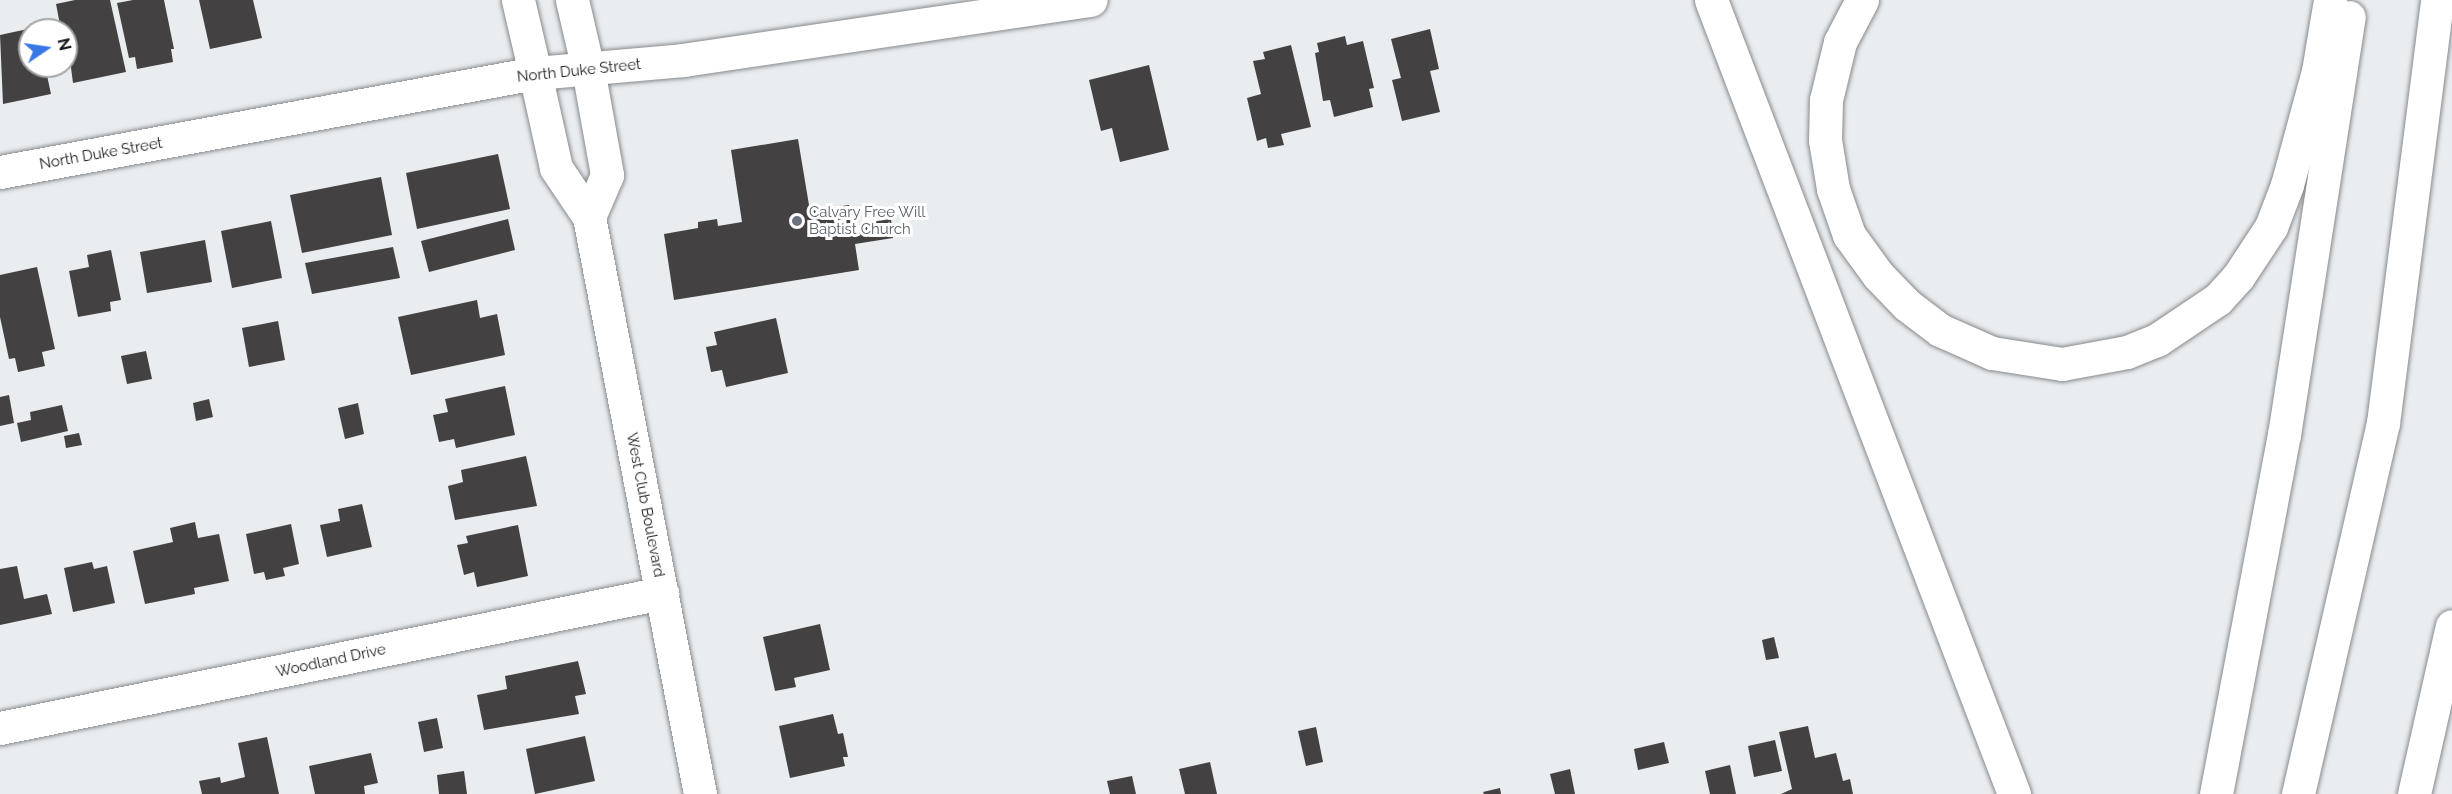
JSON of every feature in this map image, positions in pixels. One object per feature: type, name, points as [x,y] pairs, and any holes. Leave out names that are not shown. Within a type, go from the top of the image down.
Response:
[{"type":"main road","name":"West Club Boulevard","points":[[518,0],[556,168],[589,217],[700,794]]},
{"type":"main road","points":[[572,0],[608,175],[589,217]]},
{"type":"main road","name":"North Duke Street","points":[[0,172],[535,73],[683,60],[1091,0]]},
{"type":"main road","points":[[1711,0],[2014,794]]},
{"type":"main road","points":[[1862,0],[1840,42],[1827,100],[1825,140],[1830,170],[1849,235],[1878,275],[1907,305],[1940,330],[1992,353],[2062,364],[2127,352],[2157,340],[2218,299],[2238,277],[2271,227],[2287,185],[2319,71],[2330,0]]},
{"type":"main road","points":[[2216,794],[2284,435],[2338,103],[2351,0]]},
{"type":"main road","points":[[2298,794],[2383,423],[2437,0]]},
{"type":"main road","name":"Woodland Drive","points":[[0,728],[662,593]]},
{"type":"main road","points":[[2414,794],[2452,627]]},
{"type":"building","points":[[75,0],[110,0],[126,72],[73,83],[72,78],[78,78],[78,18],[59,18],[56,4]]},
{"type":"building","points":[[133,0],[164,0],[174,49],[171,49],[173,62],[137,69],[135,57],[129,58],[117,3]]},
{"type":"building","points":[[199,0],[253,0],[262,38],[210,49]]},
{"type":"building","points":[[1430,29],[1439,69],[1430,71],[1440,112],[1402,121],[1392,80],[1401,78],[1391,39]]},
{"type":"building","points":[[18,31],[18,78],[48,78],[51,94],[3,104],[0,35]]},
{"type":"building","points":[[1345,36],[1347,45],[1363,41],[1374,88],[1369,89],[1373,107],[1334,117],[1330,100],[1323,101],[1315,53],[1319,52],[1317,43]]},
{"type":"building","points":[[1291,45],[1311,127],[1281,134],[1284,145],[1268,148],[1266,138],[1257,141],[1247,98],[1261,94],[1253,61],[1265,59],[1263,52]]},
{"type":"building","points":[[1149,65],[1169,150],[1120,162],[1112,128],[1101,131],[1089,80]]},
{"type":"building","name":"Calvary Free Will Baptist Church","points":[[798,139],[810,211],[849,205],[852,225],[891,219],[893,238],[855,244],[859,270],[674,300],[664,234],[698,228],[698,222],[717,219],[718,226],[742,222],[731,150]]},
{"type":"building","points":[[498,154],[510,209],[417,229],[406,173]]},
{"type":"building","points":[[381,177],[392,235],[302,253],[290,195]]},
{"type":"building","points":[[508,219],[515,250],[429,272],[421,241]]},
{"type":"building","points":[[271,221],[282,278],[232,288],[221,231]]},
{"type":"building","points":[[205,240],[212,282],[147,293],[140,252]]},
{"type":"building","points":[[393,247],[400,278],[312,294],[305,263]]},
{"type":"building","points":[[111,250],[121,300],[110,302],[111,311],[78,317],[69,271],[89,267],[87,255]]},
{"type":"building","points":[[37,267],[55,349],[42,352],[45,366],[18,372],[15,358],[9,359],[0,317],[0,275]]},
{"type":"building","points":[[477,300],[480,318],[497,314],[505,355],[411,375],[398,317]]},
{"type":"building","points":[[776,318],[788,373],[726,387],[722,370],[711,372],[706,347],[717,345],[714,332]]},
{"type":"building","points":[[278,321],[285,360],[249,367],[242,328]]},
{"type":"building","points":[[146,351],[152,379],[127,384],[121,356]]},
{"type":"building","points":[[505,386],[515,435],[456,448],[454,439],[439,442],[433,415],[448,412],[445,399]]},
{"type":"building","points":[[9,395],[14,423],[0,426],[0,397]]},
{"type":"building","points":[[209,399],[213,417],[196,421],[193,403]]},
{"type":"building","points":[[358,403],[364,434],[345,439],[338,408]]},
{"type":"building","points":[[62,405],[68,431],[21,442],[17,423],[31,420],[30,412]]},
{"type":"building","points":[[79,433],[82,445],[66,448],[64,436]]},
{"type":"building","points":[[526,456],[537,506],[455,520],[448,486],[463,482],[461,470]]},
{"type":"building","points":[[362,504],[372,547],[327,557],[320,525],[340,521],[338,509]]},
{"type":"building","points":[[195,522],[198,538],[219,534],[229,581],[194,588],[195,594],[145,604],[133,551],[173,542],[170,528]]},
{"type":"building","points":[[291,524],[299,564],[283,568],[285,576],[266,580],[264,572],[254,574],[246,534]]},
{"type":"building","points":[[518,525],[528,576],[477,587],[474,572],[464,575],[457,545],[468,543],[466,536]]},
{"type":"building","points":[[92,562],[94,569],[107,566],[115,603],[73,612],[64,568]]},
{"type":"building","points":[[17,566],[24,599],[47,594],[52,614],[0,625],[0,569]]},
{"type":"building","points":[[820,624],[830,670],[794,678],[796,687],[775,691],[763,637]]},
{"type":"building","points":[[1774,637],[1779,658],[1766,660],[1762,640]]},
{"type":"building","points":[[578,661],[586,694],[575,696],[579,714],[484,730],[477,695],[507,689],[505,676]]},
{"type":"building","points":[[833,714],[838,734],[843,733],[848,757],[843,757],[845,766],[790,778],[779,726]]},
{"type":"building","points":[[437,718],[443,748],[424,752],[418,722]]},
{"type":"building","points":[[1808,726],[1815,758],[1836,753],[1843,781],[1850,779],[1853,794],[1781,794],[1792,789],[1779,732]]},
{"type":"building","points":[[1316,727],[1323,762],[1306,766],[1298,731]]},
{"type":"building","points":[[585,736],[595,781],[535,794],[526,749]]},
{"type":"building","points":[[267,737],[279,794],[202,794],[199,781],[220,777],[221,783],[245,777],[238,743]]},
{"type":"building","points":[[1775,740],[1782,771],[1754,777],[1748,746]]},
{"type":"building","points":[[1664,742],[1669,763],[1638,770],[1634,749]]},
{"type":"building","points":[[371,753],[378,783],[364,786],[365,794],[315,794],[309,766]]},
{"type":"building","points":[[1210,762],[1217,794],[1185,794],[1179,769]]},
{"type":"building","points":[[1730,765],[1736,794],[1710,794],[1705,771]]},
{"type":"building","points":[[1570,769],[1575,794],[1555,794],[1550,774]]},
{"type":"building","points":[[464,771],[467,794],[439,794],[437,775]]},
{"type":"building","points":[[1132,776],[1136,794],[1110,794],[1107,781]]},
{"type":"building","points":[[1500,788],[1501,794],[1484,794],[1483,792]]},
{"type":"place","name":"Calvary Free Will Baptist Church","points":[[797,221]]}]
